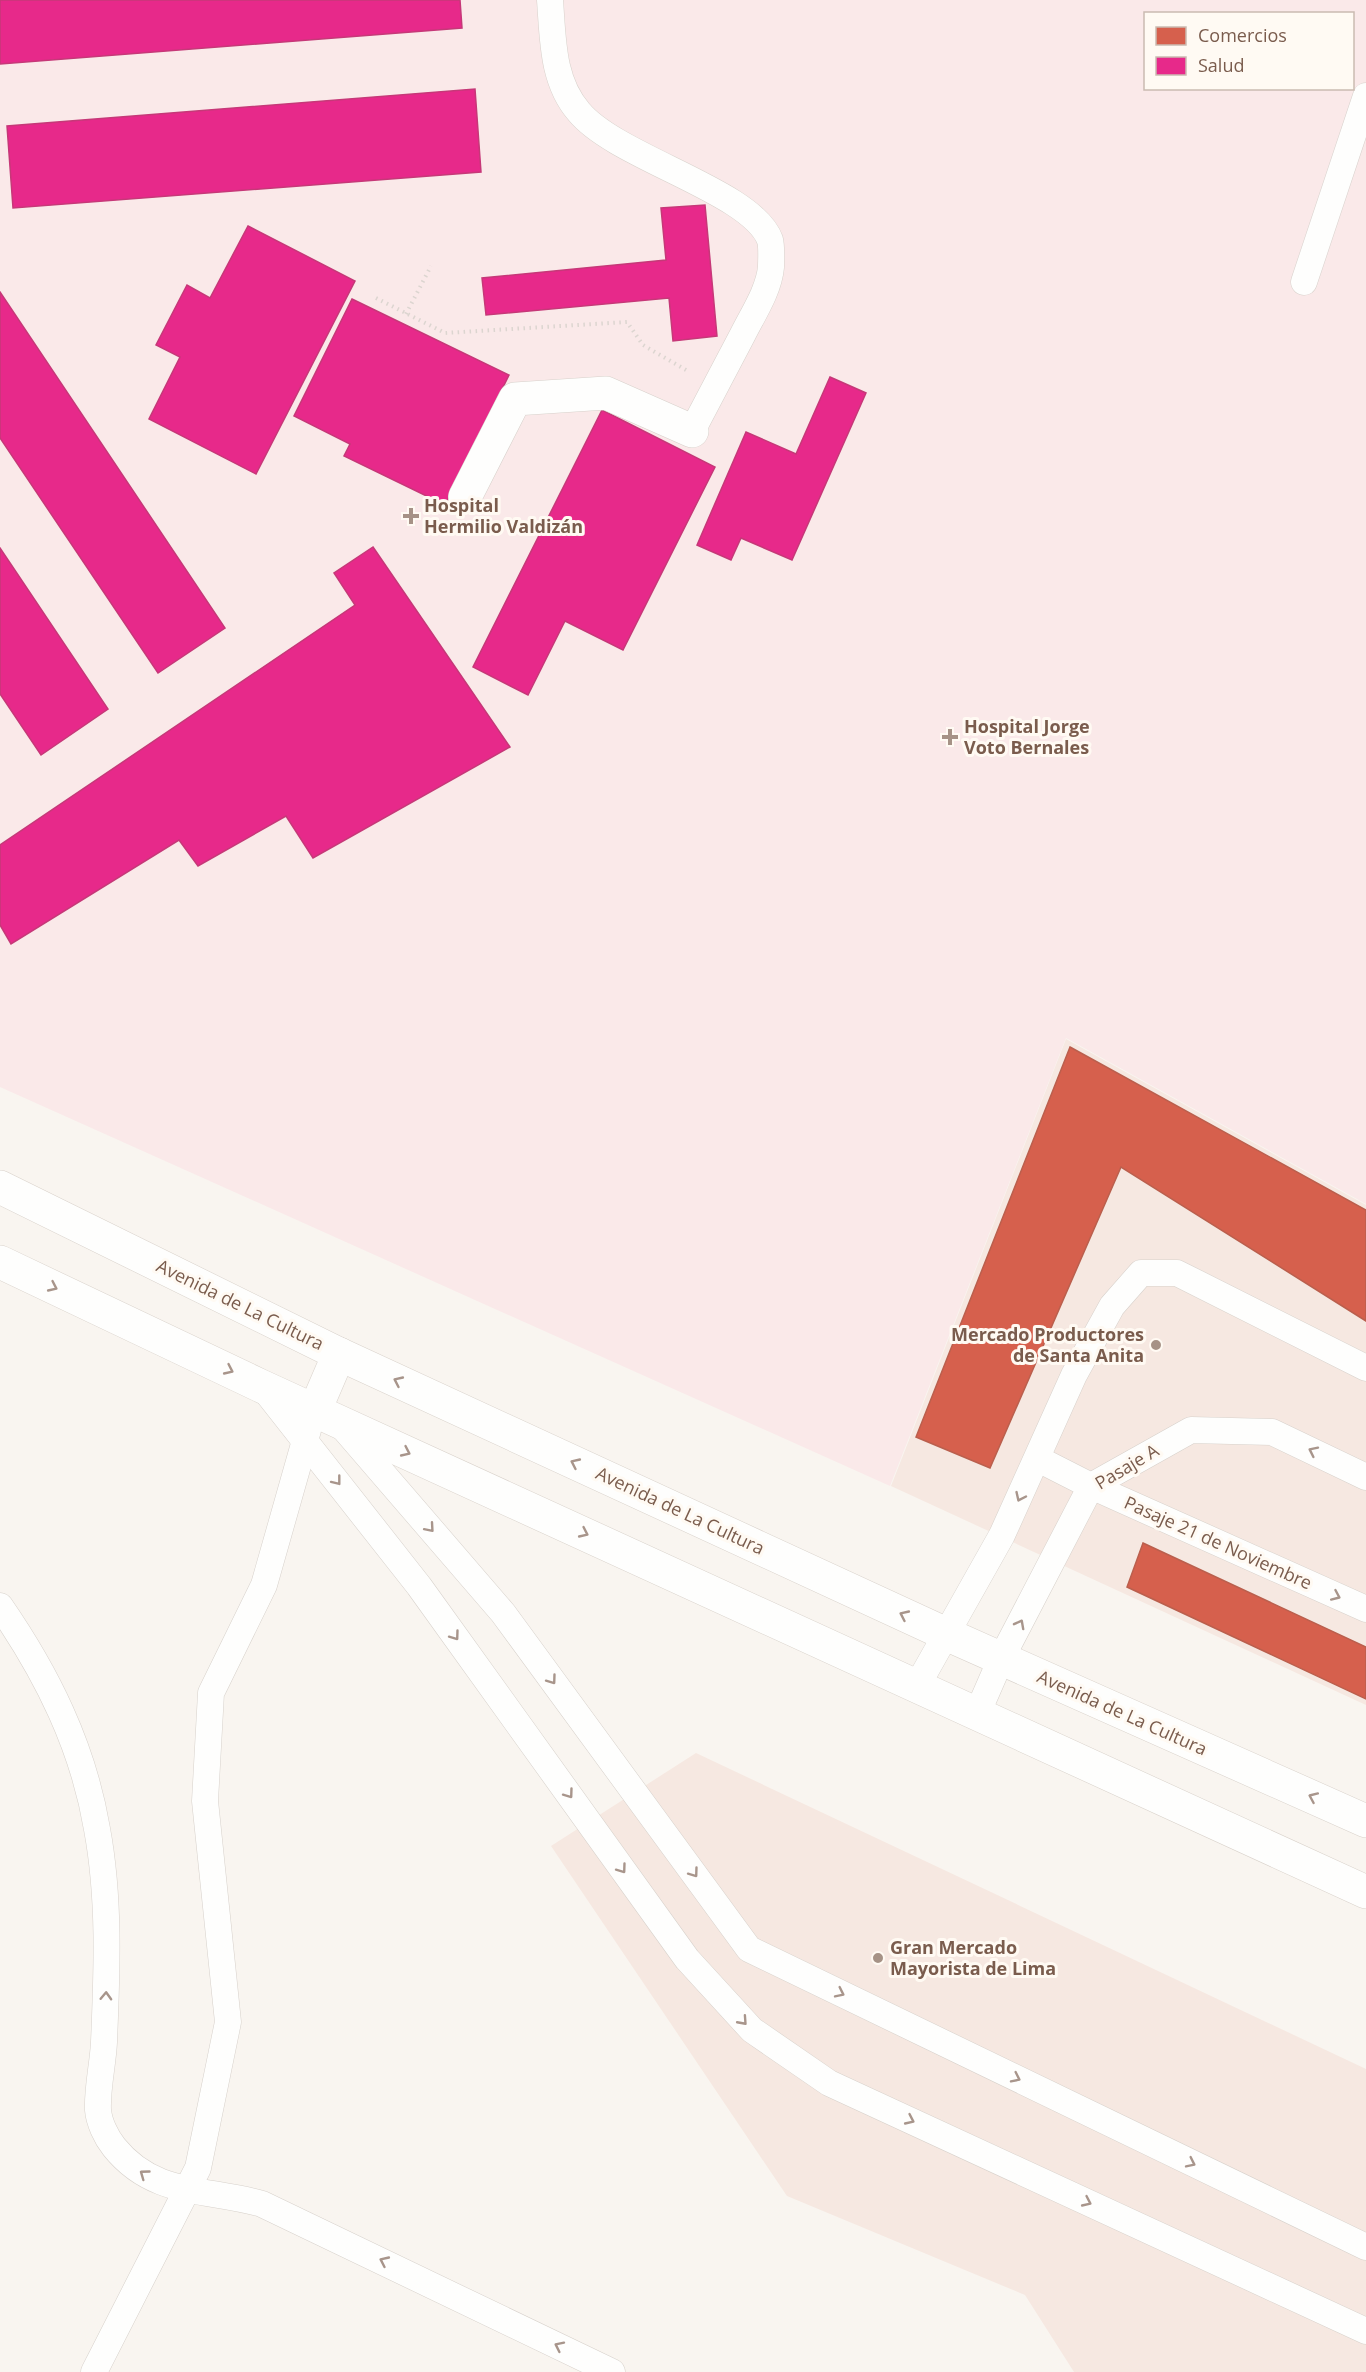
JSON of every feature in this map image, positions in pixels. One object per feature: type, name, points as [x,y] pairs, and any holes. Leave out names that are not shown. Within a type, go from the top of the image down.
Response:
[{"type":"main road","points":[[465,497],[515,399],[606,393],[692,431]]},
{"type":"main road","name":"Avenida de La Cultura","points":[[0,1187],[339,1354],[946,1634],[1366,1821]]},
{"type":"main road","points":[[0,1262],[261,1386],[1366,1892]]},
{"type":"main road","points":[[326,1415],[339,1354]]},
{"type":"lane","points":[[550,0],[553,52],[561,84],[579,113],[606,135],[733,203],[754,218],[770,241],[771,270],[762,297],[692,431]]},
{"type":"lane","points":[[1304,282],[1366,96]]},
{"type":"lane","points":[[917,1686],[1002,1535],[1074,1375],[1112,1306],[1141,1273],[1177,1273],[1366,1368]]},
{"type":"lane","points":[[261,1386],[419,1586],[687,1959],[752,2030],[829,2083],[1366,2331]]},
{"type":"lane","points":[[94,2372],[198,2168],[228,2022],[205,1801],[211,1693],[264,1585],[305,1440],[326,1415],[503,1613],[749,1949],[1366,2247]]},
{"type":"lane","name":"Pasaje A","points":[[977,1714],[1001,1659],[1091,1486],[1191,1430],[1272,1432],[1366,1477]]},
{"type":"lane","name":"Pasaje 21 de Noviembre","points":[[1038,1459],[1091,1486],[1366,1609]]},
{"type":"lane","points":[[0,1606],[36,1663],[63,1713],[75,1741],[97,1829],[107,1918],[104,2046],[98,2109],[102,2126],[113,2147],[155,2182],[187,2191],[229,2195],[262,2204],[612,2372]]},
{"type":"path","points":[[406,314],[431,266]]},
{"type":"path","points":[[376,298],[445,333],[627,322],[643,345],[715,387]]},
{"type":"shaded area","name":"Hospital Jorge Voto Bernales","points":[[0,0],[1366,0],[1366,1204],[1066,1038],[890,1486],[0,1087]]},
{"type":"shaded area","name":"Mercado Productores de Santa Anita","points":[[1066,1039],[1366,1205],[1366,1705],[891,1486]]},
{"type":"shaded area","name":"Gran Mercado Mayorista de Lima","points":[[696,1753],[1366,2069],[1366,2372],[1074,2372],[1025,2295],[787,2196],[551,1846]]},
{"type":"building: Comercios","points":[[1070,1047],[1366,1210],[1366,1321],[1121,1167],[990,1468],[916,1437]]},
{"type":"building: Comercios","points":[[1143,1543],[1366,1647],[1366,1699],[1127,1587]]},
{"type":"building: Salud","points":[[0,0],[460,0],[462,28],[0,64]]},
{"type":"building: Salud","points":[[475,89],[481,172],[13,208],[7,126]]},
{"type":"building: Salud","points":[[705,205],[717,336],[673,341],[669,298],[486,315],[482,278],[666,260],[661,208]]},
{"type":"building: Salud","points":[[248,226],[355,281],[256,474],[149,419],[180,357],[156,345],[187,285],[210,298]]},
{"type":"building: Salud","points":[[0,292],[225,628],[158,673],[0,438]]},
{"type":"building: Salud","points":[[352,299],[509,375],[445,505],[344,456],[350,444],[294,416]]},
{"type":"building: Salud","points":[[830,377],[866,393],[792,560],[741,538],[731,560],[697,545],[746,432],[796,454]]},
{"type":"building: Salud","points":[[602,410],[715,467],[623,650],[565,621],[528,695],[473,667]]},
{"type":"building: Salud","points":[[373,547],[510,747],[313,858],[286,816],[198,866],[179,840],[11,944],[0,925],[0,845],[355,605],[334,573]]},
{"type":"building: Salud","points":[[0,548],[108,709],[41,755],[0,694]]},
{"type":"place","name":"Hospital Hermilio Valdizán","points":[[411,516]]},
{"type":"place","name":"Hospital Jorge Voto Bernales","points":[[950,737]]},
{"type":"place","name":"Mercado Productores de Santa Anita","points":[[1156,1345]]},
{"type":"place","name":"Gran Mercado Mayorista de Lima","points":[[878,1958]]}]
